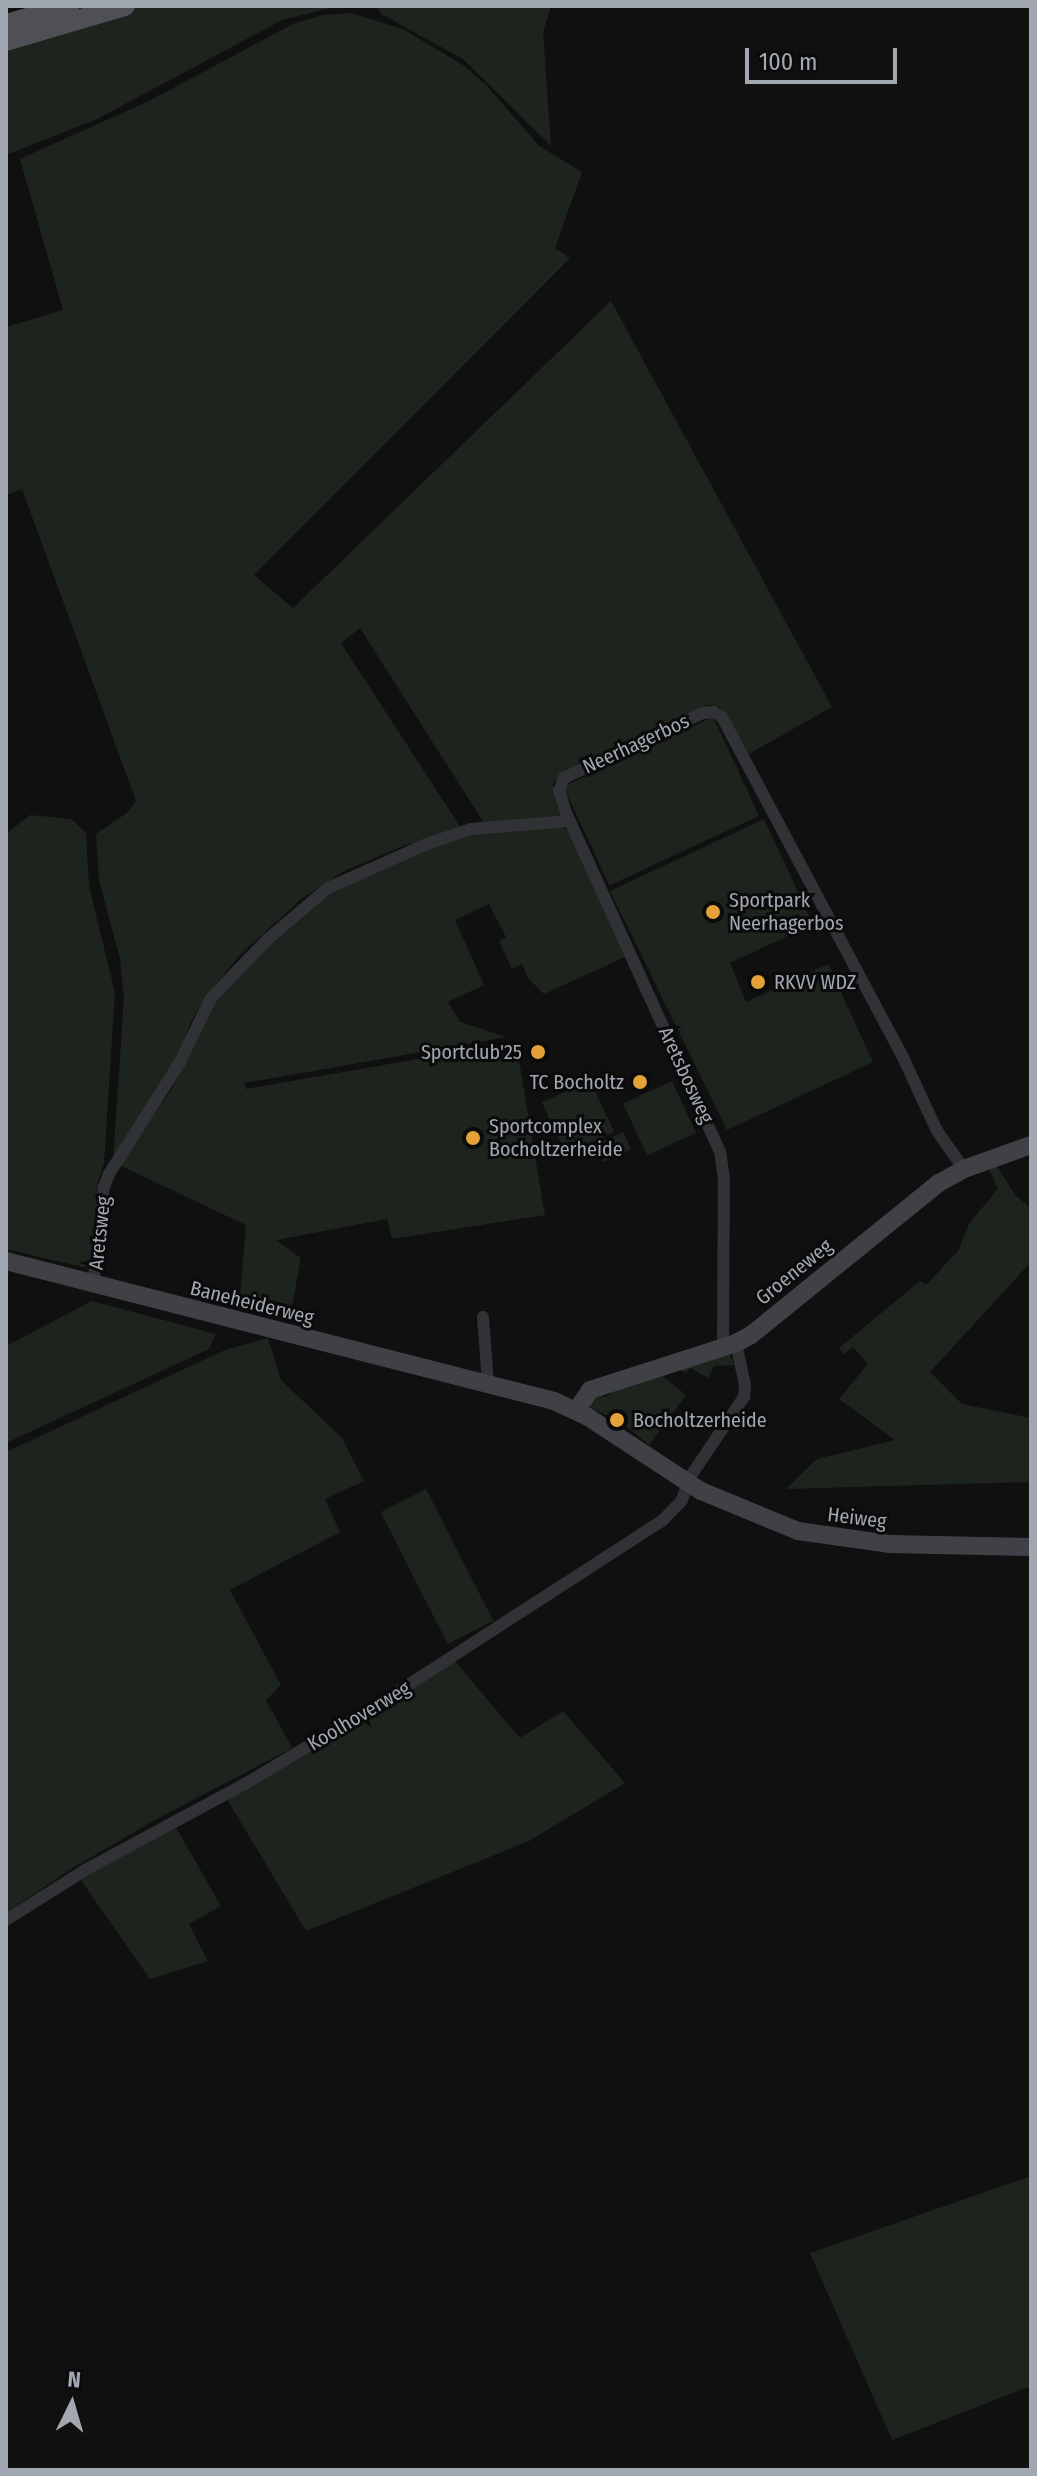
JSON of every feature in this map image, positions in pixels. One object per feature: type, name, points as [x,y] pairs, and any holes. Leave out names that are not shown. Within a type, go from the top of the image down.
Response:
[{"type":"main road","points":[[6,24],[69,6]]},
{"type":"main road","points":[[6,41],[125,6]]},
{"type":"street","name":"Neerhagerbos","points":[[570,821],[559,793],[564,778],[706,712],[718,714],[725,721],[901,1053],[937,1131],[964,1169]]},
{"type":"street","name":"Aretsbosweg","points":[[570,821],[720,1152],[724,1179],[730,1345]]},
{"type":"street","name":"Aretsweg","points":[[93,1286],[107,1180],[180,1062],[211,998],[268,939],[328,888],[385,861],[471,829],[570,821]]},
{"type":"street","name":"Groeneweg","points":[[576,1411],[590,1390],[730,1345],[762,1326],[931,1188],[964,1169],[1031,1145]]},
{"type":"street","name":"Baneheiderweg","points":[[6,1261],[93,1286],[554,1401],[576,1411],[689,1484]]},
{"type":"street","points":[[483,1317],[488,1383]]},
{"type":"street","name":"Koolhoverweg","points":[[6,1920],[85,1870],[296,1754],[490,1635],[648,1532],[673,1510],[744,1397],[745,1385],[730,1345]]},
{"type":"street","name":"Heiweg","points":[[689,1484],[761,1518],[835,1539],[889,1544],[1031,1547]]},
{"type":"shaded area","points":[[134,6],[339,6],[282,20],[97,119],[6,155],[6,44]]},
{"type":"shaded area","points":[[376,6],[551,6],[543,33],[551,146],[463,59],[381,14]]},
{"type":"shaded area","points":[[351,13],[403,29],[466,67],[487,86],[539,146],[582,172],[555,248],[570,258],[254,575],[293,608],[611,301],[832,707],[747,755],[720,707],[709,705],[560,776],[553,784],[553,791],[561,817],[484,823],[360,628],[341,643],[461,828],[401,847],[344,871],[300,900],[240,955],[206,996],[192,1020],[168,1080],[113,1161],[124,998],[120,959],[99,880],[96,834],[127,813],[136,801],[22,489],[6,495],[6,327],[63,310],[20,159],[149,101],[293,24],[323,15]]},
{"type":"shaded area","points":[[713,717],[759,816],[610,886],[563,787]]},
{"type":"shaded area","points":[[30,815],[71,819],[86,833],[89,886],[115,993],[104,1164],[98,1181],[91,1269],[6,1249],[6,834]]},
{"type":"shaded area","points":[[764,819],[813,924],[730,963],[746,1002],[828,964],[873,1062],[727,1130],[610,891]]},
{"type":"shaded area","points":[[562,826],[570,832],[625,957],[544,994],[528,978],[522,964],[512,969],[499,941],[506,937],[489,904],[455,920],[484,985],[448,1002],[460,1022],[506,1037],[245,1083],[246,1089],[516,1042],[545,1215],[392,1239],[387,1219],[276,1240],[301,1258],[289,1322],[239,1307],[246,1225],[119,1165],[173,1087],[212,999],[325,893],[462,835]]},
{"type":"shaded area","points":[[590,1080],[614,1132],[566,1154],[542,1102]]},
{"type":"shaded area","points":[[672,1081],[696,1133],[647,1155],[623,1104]]},
{"type":"shaded area","points":[[623,1132],[631,1149],[604,1162],[596,1145]]},
{"type":"shaded area","points":[[996,1165],[1016,1196],[1031,1208],[1031,1262],[930,1372],[962,1404],[1031,1418],[1031,1482],[786,1489],[817,1459],[895,1440],[839,1399],[868,1364],[853,1347],[844,1354],[839,1348],[920,1281],[926,1285],[958,1251],[970,1222],[998,1189],[988,1168]]},
{"type":"shaded area","points":[[92,1301],[216,1334],[209,1349],[6,1443],[6,1346]]},
{"type":"shaded area","points":[[268,1338],[281,1380],[342,1438],[364,1481],[325,1499],[340,1532],[230,1590],[281,1685],[266,1700],[292,1748],[155,1820],[71,1869],[6,1913],[6,1452],[225,1350]]},
{"type":"shaded area","points":[[730,1354],[734,1365],[714,1366],[708,1378],[690,1368],[686,1373],[676,1368]]},
{"type":"shaded area","points":[[660,1374],[686,1395],[649,1445],[621,1422],[591,1408],[589,1402],[601,1392],[603,1397],[610,1395],[609,1391]]},
{"type":"shaded area","points":[[426,1489],[493,1621],[448,1644],[381,1512]]},
{"type":"shaded area","points":[[454,1660],[520,1738],[563,1711],[625,1783],[529,1841],[306,1931],[225,1796]]},
{"type":"shaded area","points":[[173,1822],[221,1906],[189,1924],[208,1961],[150,1979],[78,1876]]},
{"type":"shaded area","points":[[1031,2176],[1031,2386],[892,2440],[810,2253]]},
{"type":"place","name":"Sportpark Neerhagerbos","points":[[713,912]]},
{"type":"place","name":"RKVV WDZ","points":[[758,982]]},
{"type":"place","name":"Sportclub'25","points":[[538,1052]]},
{"type":"place","name":"TC Bocholtz","points":[[640,1082]]},
{"type":"place","name":"Sportcomplex Bocholtzerheide","points":[[473,1138]]},
{"type":"place","name":"Bocholtzerheide","points":[[617,1420]]}]
